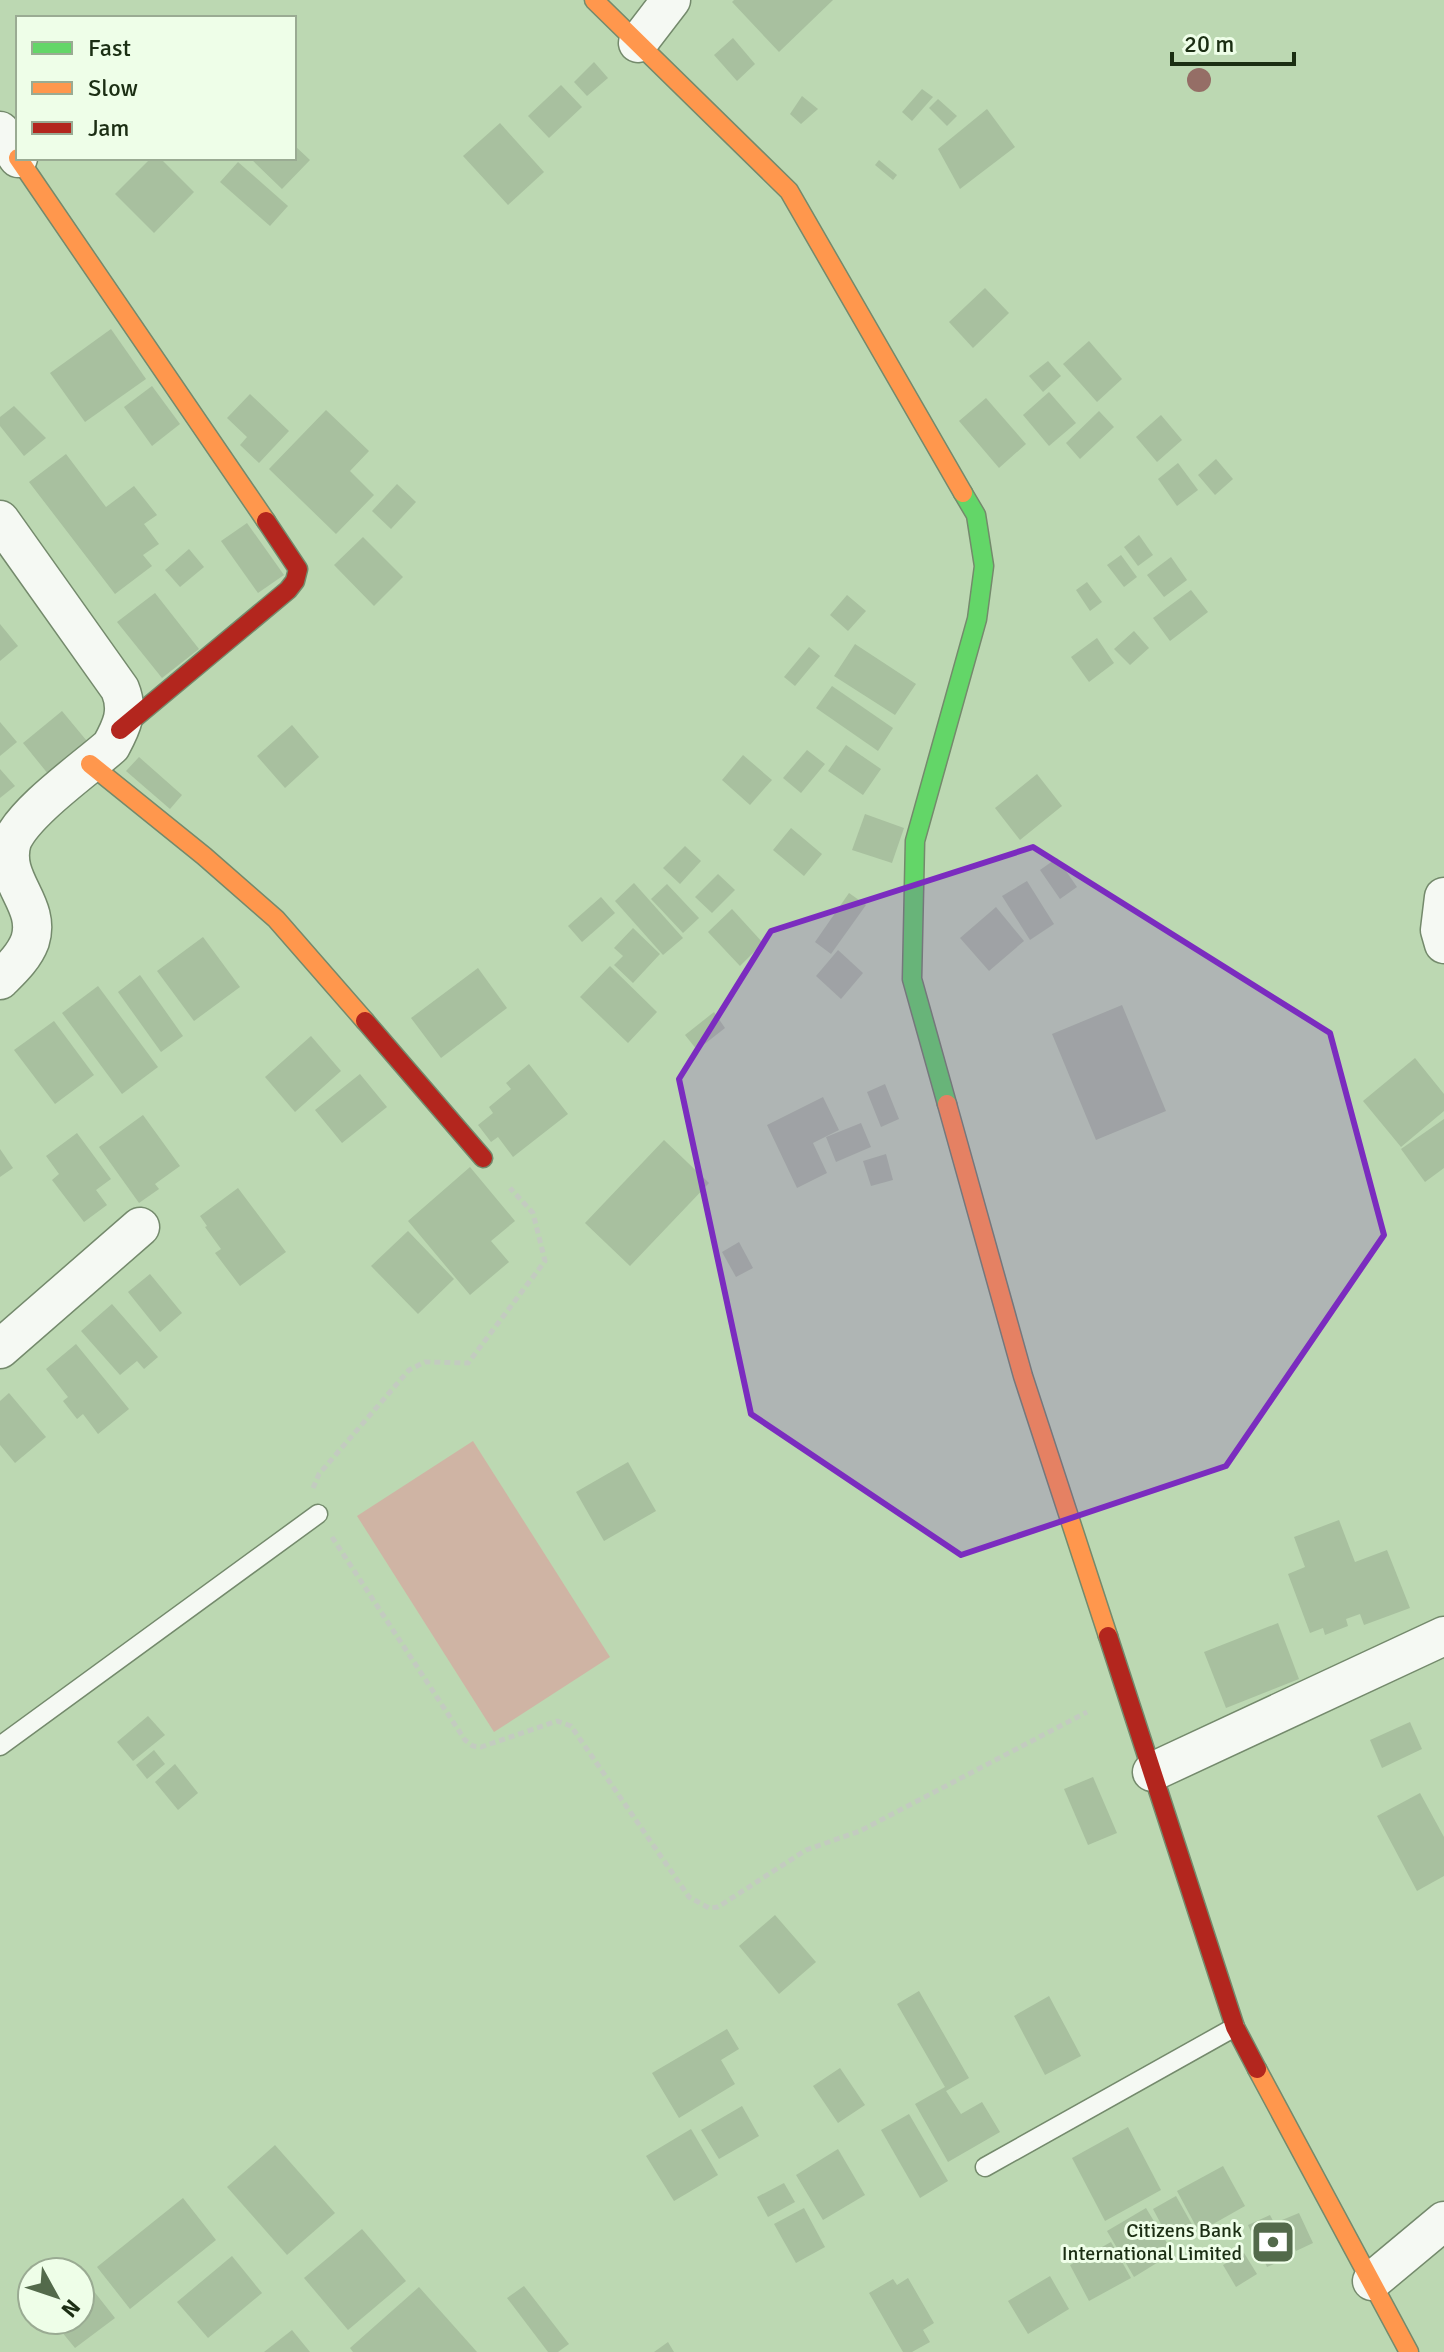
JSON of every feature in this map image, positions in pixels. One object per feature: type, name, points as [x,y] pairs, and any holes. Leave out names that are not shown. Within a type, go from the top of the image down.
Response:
[{"type":"street","points":[[594,0],[789,191],[976,515],[984,566],[977,619],[915,841],[912,979],[1023,1376],[1235,2027],[1409,2352]]},
{"type":"street","points":[[638,43],[671,0]]},
{"type":"street","points":[[0,131],[16,155]]},
{"type":"street","points":[[19,160],[298,569],[295,581],[288,590],[120,730]]},
{"type":"street","points":[[0,520],[120,689],[125,702],[120,730],[111,746],[24,822],[11,843],[10,879],[31,913],[32,927],[29,943],[19,960],[0,980]]},
{"type":"street","points":[[90,764],[276,919],[483,1158]]},
{"type":"street","points":[[1444,897],[1440,930],[1444,944]]},
{"type":"street","points":[[0,1349],[140,1227]]},
{"type":"street","points":[[1152,1772],[1444,1636]]},
{"type":"street","points":[[1372,2281],[1444,2221]]},
{"type":"lane","points":[[0,1746],[318,1514]]},
{"type":"lane","points":[[985,2167],[1235,2027]]},
{"type":"path","points":[[483,1158],[533,1213],[545,1261],[468,1363],[425,1362],[409,1370],[319,1474],[312,1494],[318,1514],[465,1740],[481,1747],[557,1721],[571,1726],[689,1897],[709,1908],[718,1907],[806,1850],[860,1831],[1092,1709],[1133,1712]]},
{"type":"highlighted area","points":[[1033,847],[1330,1033],[1384,1235],[1226,1466],[961,1555],[751,1414],[679,1079],[771,931]]},
{"type":"shaded area","points":[[473,1441],[610,1657],[494,1732],[357,1516]]},
{"type":"building","points":[[833,0],[779,52],[732,2]]},
{"type":"building","points":[[733,38],[755,64],[737,81],[714,55]]},
{"type":"building","points":[[594,62],[608,78],[587,96],[574,82]]},
{"type":"building","points":[[561,85],[582,107],[549,138],[528,116]]},
{"type":"building","points":[[922,89],[933,97],[912,121],[902,112]]},
{"type":"building","points":[[802,96],[818,109],[801,124],[790,114]]},
{"type":"building","points":[[938,99],[957,116],[947,126],[929,108]]},
{"type":"building","points":[[987,109],[1015,147],[960,189],[938,149]]},
{"type":"building","points":[[500,123],[544,172],[508,205],[463,156]]},
{"type":"building","points":[[296,147],[310,160],[282,189],[252,160],[296,160]]},
{"type":"building","points":[[149,160],[162,160],[194,192],[154,233],[115,194]]},
{"type":"building","points":[[879,160],[897,175],[893,180],[875,165]]},
{"type":"building","points":[[238,162],[288,206],[270,226],[220,182]]},
{"type":"building","points":[[985,288],[1009,313],[973,348],[949,322]]},
{"type":"building","points":[[111,329],[146,379],[85,422],[50,373]]},
{"type":"building","points":[[1089,341],[1122,379],[1097,402],[1063,364]]},
{"type":"building","points":[[1048,361],[1061,376],[1043,392],[1029,376]]},
{"type":"building","points":[[152,386],[180,424],[152,446],[124,407]]},
{"type":"building","points":[[1049,392],[1076,423],[1049,446],[1023,415]]},
{"type":"building","points":[[250,394],[289,431],[259,463],[240,445],[247,437],[227,418]]},
{"type":"building","points":[[986,398],[1026,444],[999,468],[959,421]]},
{"type":"building","points":[[14,406],[46,438],[24,456],[0,426],[0,417]]},
{"type":"building","points":[[326,410],[369,451],[350,471],[374,495],[336,534],[269,469]]},
{"type":"building","points":[[1099,411],[1114,427],[1080,459],[1066,443]]},
{"type":"building","points":[[1161,415],[1182,440],[1157,462],[1136,437]]},
{"type":"building","points":[[66,454],[106,507],[134,486],[157,515],[144,524],[159,544],[143,555],[152,566],[115,594],[29,482]]},
{"type":"building","points":[[1216,459],[1233,479],[1215,495],[1198,475]]},
{"type":"building","points":[[1178,463],[1198,490],[1177,506],[1158,479]]},
{"type":"building","points":[[397,484],[416,502],[391,529],[372,511]]},
{"type":"building","points":[[247,523],[284,575],[258,593],[221,541]]},
{"type":"building","points":[[1139,535],[1153,555],[1138,566],[1124,547]]},
{"type":"building","points":[[363,537],[403,577],[374,606],[334,565]]},
{"type":"building","points":[[189,549],[204,567],[180,587],[165,570]]},
{"type":"building","points":[[1121,555],[1137,577],[1124,587],[1107,565]]},
{"type":"building","points":[[1171,557],[1187,580],[1164,597],[1147,575]]},
{"type":"building","points":[[1087,582],[1102,602],[1090,611],[1076,590]]},
{"type":"building","points":[[1191,590],[1208,612],[1170,641],[1153,618]]},
{"type":"building","points":[[155,593],[199,649],[162,678],[117,622]]},
{"type":"building","points":[[847,595],[866,611],[848,631],[830,615]]},
{"type":"building","points":[[0,624],[18,646],[0,661]]},
{"type":"building","points":[[1134,631],[1149,648],[1130,665],[1114,649]]},
{"type":"building","points":[[1097,638],[1114,663],[1089,682],[1071,657]]},
{"type":"building","points":[[855,644],[916,684],[895,715],[834,676]]},
{"type":"building","points":[[809,647],[820,656],[795,686],[784,677]]},
{"type":"building","points":[[832,686],[893,728],[878,751],[816,708]]},
{"type":"building","points":[[62,711],[96,752],[57,785],[23,743]]},
{"type":"building","points":[[0,722],[17,742],[0,756]]},
{"type":"building","points":[[292,725],[319,757],[285,788],[257,756]]},
{"type":"building","points":[[846,745],[881,769],[863,795],[828,771]]},
{"type":"building","points":[[807,750],[825,764],[801,793],[783,778]]},
{"type":"building","points":[[743,755],[772,780],[750,805],[722,780]]},
{"type":"building","points":[[139,757],[182,795],[170,809],[126,771]]},
{"type":"building","points":[[0,769],[15,786],[0,798]]},
{"type":"building","points":[[1037,774],[1062,806],[1020,840],[995,808]]},
{"type":"building","points":[[865,814],[904,828],[892,863],[852,850]]},
{"type":"building","points":[[791,828],[822,854],[804,876],[773,850]]},
{"type":"building","points":[[685,846],[701,861],[680,884],[663,868]]},
{"type":"building","points":[[1057,858],[1077,887],[1060,899],[1040,870]]},
{"type":"building","points":[[718,874],[735,890],[712,913],[695,897]]},
{"type":"building","points":[[1027,881],[1054,924],[1030,940],[1002,896]]},
{"type":"building","points":[[634,883],[683,938],[663,955],[615,901]]},
{"type":"building","points":[[667,884],[699,918],[683,933],[651,899]]},
{"type":"building","points":[[849,893],[866,905],[831,954],[815,942]]},
{"type":"building","points":[[601,897],[615,913],[582,942],[568,926]]},
{"type":"building","points":[[996,907],[1024,941],[989,971],[960,938]]},
{"type":"building","points":[[732,909],[763,943],[740,966],[708,932]]},
{"type":"building","points":[[633,928],[660,954],[633,983],[614,965],[623,956],[614,948]]},
{"type":"building","points":[[203,937],[240,987],[194,1021],[157,971]]},
{"type":"building","points":[[838,950],[863,973],[841,999],[816,976]]},
{"type":"building","points":[[610,966],[657,1012],[628,1043],[580,997]]},
{"type":"building","points":[[478,968],[507,1008],[441,1058],[411,1018]]},
{"type":"building","points":[[140,975],[183,1036],[161,1052],[118,992]]},
{"type":"building","points":[[98,986],[158,1067],[122,1094],[62,1013]]},
{"type":"building","points":[[1122,1005],[1166,1111],[1096,1140],[1052,1034]]},
{"type":"building","points":[[714,1012],[725,1028],[697,1050],[685,1035]]},
{"type":"building","points":[[54,1021],[94,1075],[55,1104],[14,1050]]},
{"type":"building","points":[[311,1036],[341,1071],[295,1112],[265,1077]]},
{"type":"building","points":[[1415,1058],[1444,1094],[1444,1111],[1401,1147],[1363,1101]]},
{"type":"building","points":[[529,1064],[568,1114],[513,1157],[498,1137],[491,1142],[478,1125],[493,1113],[489,1107],[511,1089],[506,1083]]},
{"type":"building","points":[[360,1074],[387,1107],[342,1143],[315,1110]]},
{"type":"building","points":[[885,1084],[899,1119],[881,1127],[867,1092]]},
{"type":"building","points":[[823,1097],[839,1130],[813,1143],[827,1173],[797,1188],[767,1125]]},
{"type":"building","points":[[143,1115],[180,1166],[155,1184],[159,1189],[139,1203],[99,1147]]},
{"type":"building","points":[[1444,1119],[1444,1168],[1425,1182],[1401,1149]]},
{"type":"building","points":[[861,1123],[871,1147],[836,1162],[826,1137]]},
{"type":"building","points":[[77,1133],[111,1179],[96,1190],[107,1205],[84,1222],[52,1180],[59,1174],[46,1156]]},
{"type":"building","points":[[664,1140],[709,1183],[630,1266],[585,1223]]},
{"type":"building","points":[[0,1149],[13,1168],[0,1177]]},
{"type":"building","points":[[886,1154],[893,1180],[871,1186],[863,1161]]},
{"type":"building","points":[[470,1167],[515,1221],[491,1241],[509,1262],[470,1295],[408,1221]]},
{"type":"building","points":[[238,1188],[286,1252],[240,1286],[215,1253],[221,1249],[200,1216]]},
{"type":"building","points":[[408,1231],[454,1279],[418,1314],[371,1266]]},
{"type":"building","points":[[739,1242],[753,1268],[736,1277],[722,1252]]},
{"type":"building","points":[[150,1274],[182,1313],[160,1332],[128,1292]]},
{"type":"building","points":[[112,1304],[158,1357],[144,1369],[137,1361],[120,1375],[81,1331]]},
{"type":"building","points":[[76,1344],[129,1409],[98,1434],[83,1414],[77,1419],[63,1401],[68,1397],[46,1369]]},
{"type":"building","points":[[9,1393],[46,1437],[15,1463],[0,1445],[0,1401]]},
{"type":"building","points":[[628,1462],[656,1511],[604,1541],[576,1492]]},
{"type":"building","points":[[1339,1520],[1355,1562],[1387,1550],[1410,1608],[1364,1625],[1360,1614],[1346,1619],[1348,1626],[1325,1635],[1323,1628],[1310,1633],[1288,1574],[1305,1567],[1294,1537]]},
{"type":"building","points":[[1278,1623],[1299,1679],[1226,1708],[1204,1652]]},
{"type":"building","points":[[148,1716],[165,1735],[133,1761],[117,1742]]},
{"type":"building","points":[[1410,1722],[1422,1749],[1382,1768],[1370,1740]]},
{"type":"building","points":[[154,1750],[165,1764],[147,1779],[136,1765]]},
{"type":"building","points":[[175,1764],[198,1793],[178,1810],[155,1782]]},
{"type":"building","points":[[1093,1777],[1117,1833],[1088,1845],[1064,1789]]},
{"type":"building","points":[[1420,1793],[1444,1837],[1444,1876],[1417,1891],[1377,1816]]},
{"type":"building","points":[[775,1915],[816,1962],[779,1994],[739,1946]]},
{"type":"building","points":[[919,1991],[969,2078],[946,2091],[961,2114],[982,2102],[1000,2132],[948,2162],[915,2104],[945,2087],[897,2004]]},
{"type":"building","points":[[1049,1996],[1081,2056],[1045,2075],[1014,2016]]},
{"type":"building","points":[[727,2029],[739,2049],[721,2060],[735,2084],[679,2118],[652,2073]]},
{"type":"building","points":[[840,2068],[865,2105],[838,2123],[813,2086]]},
{"type":"building","points":[[742,2106],[759,2136],[719,2159],[701,2130]]},
{"type":"building","points":[[909,2114],[948,2181],[920,2198],[881,2130]]},
{"type":"building","points":[[1128,2127],[1161,2190],[1105,2221],[1072,2158]]},
{"type":"building","points":[[691,2129],[718,2175],[674,2201],[646,2156]]},
{"type":"building","points":[[275,2145],[335,2213],[287,2255],[227,2187]]},
{"type":"building","points":[[838,2149],[865,2195],[823,2220],[796,2175]]},
{"type":"building","points":[[1223,2166],[1245,2206],[1199,2232],[1177,2191]]},
{"type":"building","points":[[784,2183],[795,2202],[768,2217],[757,2197]]},
{"type":"building","points":[[1176,2196],[1194,2228],[1170,2241],[1153,2209]]},
{"type":"building","points":[[183,2198],[216,2240],[130,2309],[97,2267]]},
{"type":"building","points":[[804,2208],[825,2247],[796,2263],[774,2224]]},
{"type":"building","points":[[1146,2208],[1173,2253],[1134,2277],[1107,2231]]},
{"type":"building","points":[[1299,2213],[1313,2243],[1296,2251],[1282,2220]]},
{"type":"building","points":[[1270,2215],[1291,2256],[1267,2267],[1248,2225]]},
{"type":"building","points":[[362,2229],[406,2281],[348,2330],[304,2278]]},
{"type":"building","points":[[1111,2242],[1131,2278],[1089,2301],[1070,2265]]},
{"type":"building","points":[[1244,2253],[1257,2274],[1236,2287],[1223,2265]]},
{"type":"building","points":[[232,2256],[262,2293],[208,2338],[177,2302]]},
{"type":"building","points":[[1050,2276],[1069,2309],[1028,2334],[1008,2301]]},
{"type":"building","points":[[908,2278],[934,2323],[923,2330],[930,2342],[912,2352],[903,2352],[869,2293],[893,2279],[897,2285]]},
{"type":"building","points":[[524,2286],[569,2344],[558,2352],[548,2352],[507,2298]]},
{"type":"building","points":[[419,2287],[477,2352],[353,2352],[350,2348]]},
{"type":"building","points":[[96,2294],[115,2318],[96,2332]]},
{"type":"building","points":[[292,2330],[310,2352],[264,2352]]},
{"type":"building","points":[[65,2336],[91,2336],[75,2348]]},
{"type":"building","points":[[668,2342],[674,2352],[654,2352]]},
{"type":"traffic: fast","points":[[947,1104],[912,979],[915,841],[977,619],[984,566],[976,515],[963,493]]},
{"type":"traffic: slow","points":[[594,0],[789,191],[963,493]]},
{"type":"traffic: slow","points":[[19,160],[266,521]]},
{"type":"traffic: slow","points":[[90,764],[276,919],[365,1021]]},
{"type":"traffic: slow","points":[[947,1104],[1023,1376],[1108,1636]]},
{"type":"traffic: slow","points":[[1257,2069],[1409,2352]]},
{"type":"traffic: jam","points":[[120,730],[295,581],[298,569],[266,521]]},
{"type":"traffic: jam","points":[[365,1021],[483,1158]]},
{"type":"traffic: jam","points":[[1108,1636],[1235,2027],[1257,2069]]},
{"type":"place","name":"Citizens Bank International Limited","points":[[1273,2242]]}]
